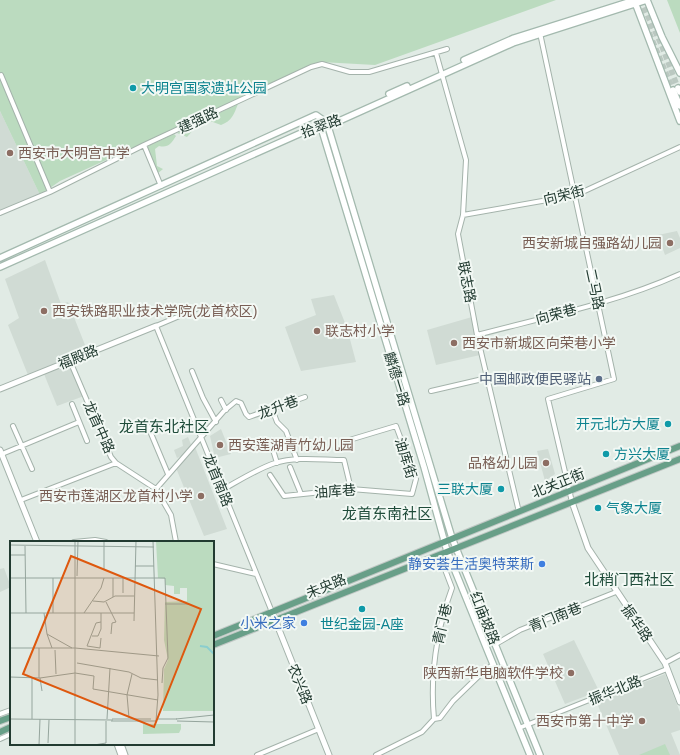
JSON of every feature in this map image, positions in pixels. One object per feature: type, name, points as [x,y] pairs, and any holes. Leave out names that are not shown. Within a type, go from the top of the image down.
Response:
[{"type":"main road","name":"拾翠路","points":[[0,268],[300,133],[327,124],[442,72],[540,31],[647,0]]},
{"type":"main road","points":[[647,0],[662,37],[680,73]]},
{"type":"main road","points":[[636,2],[680,121]]},
{"type":"main road","points":[[677,90],[680,106]]},
{"type":"main road","name":"拾翠路","points":[[0,258],[316,115],[327,124]]},
{"type":"main road","name":"麟德一路","points":[[316,115],[321,126],[447,551]]},
{"type":"main road","name":"麟德一路","points":[[327,124],[456,548]]},
{"type":"main road","name":"北关正街","points":[[445,541],[680,446]]},
{"type":"main road","name":"北关正街","points":[[447,551],[680,459]]},
{"type":"main road","name":"未央路","points":[[214,636],[445,541]]},
{"type":"main road","name":"红庙坡路","points":[[456,548],[540,755]]},
{"type":"main road","name":"未央路","points":[[214,645],[447,551]]},
{"type":"main road","name":"红庙坡路","points":[[447,551],[530,755]]},
{"type":"main road","points":[[0,721],[10,717]]},
{"type":"main road","points":[[0,732],[10,728]]},
{"type":"street","name":"二马路","points":[[540,31],[614,379],[548,399],[572,502]]},
{"type":"street","name":"建强路","points":[[0,213],[50,192],[144,145],[311,67],[322,64],[350,72],[369,72],[447,49]]},
{"type":"street","name":"联志路","points":[[436,53],[466,160],[463,215],[458,234],[477,336],[519,512]]},
{"type":"street","points":[[1,75],[50,192]]},
{"type":"street","points":[[144,145],[161,186]]},
{"type":"street","name":"向荣街","points":[[463,215],[576,195],[680,147]]},
{"type":"street","name":"向荣巷","points":[[477,336],[654,286],[680,274]]},
{"type":"street","points":[[156,326],[196,309]]},
{"type":"street","name":"福殿路","points":[[0,389],[156,326]]},
{"type":"street","name":"龙首南路","points":[[156,326],[272,612]]},
{"type":"street","name":"龙首中路","points":[[70,361],[111,457],[116,463],[156,489],[171,515],[176,541]]},
{"type":"street","points":[[192,371],[202,398],[216,422]]},
{"type":"street","points":[[431,391],[487,378]]},
{"type":"street","name":"龙升巷","points":[[156,489],[226,410],[236,401],[241,403],[249,417],[305,397]]},
{"type":"street","points":[[222,400],[226,410]]},
{"type":"street","points":[[72,404],[87,441]]},
{"type":"street","points":[[272,409],[277,422],[286,431],[296,460]]},
{"type":"street","points":[[37,541],[1,452],[79,422]]},
{"type":"street","points":[[147,424],[168,474]]},
{"type":"street","points":[[13,426],[32,469]]},
{"type":"street","name":"油库街","points":[[346,441],[396,426],[416,479],[412,494]]},
{"type":"street","points":[[270,440],[277,463]]},
{"type":"street","points":[[222,490],[258,470],[277,463],[296,460],[344,460],[351,489]]},
{"type":"street","points":[[21,500],[116,463]]},
{"type":"street","points":[[290,467],[301,494]]},
{"type":"street","name":"油库巷","points":[[270,475],[283,495],[351,489],[412,494]]},
{"type":"street","name":"振华路","points":[[572,502],[588,548],[616,592],[665,663],[680,702]]},
{"type":"street","points":[[84,541],[100,541]]},
{"type":"street","points":[[214,564],[256,574]]},
{"type":"street","name":"青门巷","points":[[434,719],[432,698],[436,654],[444,609],[452,588],[444,567],[452,564]]},
{"type":"street","name":"青门南巷","points":[[496,644],[520,630],[616,592]]},
{"type":"street","name":"农兴路","points":[[272,612],[329,755]]},
{"type":"street","points":[[665,663],[680,655]]},
{"type":"street","points":[[376,755],[422,732],[434,719],[440,718],[453,701],[486,668],[494,666]]},
{"type":"street","name":"振华北路","points":[[519,728],[667,669]]},
{"type":"street","points":[[0,714],[10,710]]},
{"type":"street","points":[[257,755],[319,729]]},
{"type":"street","points":[[0,739],[10,734]]},
{"type":"street","points":[[117,745],[121,755]]},
{"type":"street","points":[[121,745],[125,755]]},
{"type":"shaded area","name":"西安市大明宫中学","points":[[0,111],[40,195],[0,212]]},
{"type":"shaded area","name":"西安新城自强路幼儿园","points":[[677,231],[680,238],[680,248],[665,255],[658,235]]},
{"type":"shaded area","name":"西安铁路职业技术学院(龙首校区)","points":[[45,260],[61,304],[68,302],[87,350],[28,375],[8,325],[19,318],[5,279]]},
{"type":"shaded area","name":"联志村小学","points":[[334,295],[347,328],[356,362],[301,371],[285,327],[316,315],[311,299]]},
{"type":"shaded area","name":"西安市新城区向荣巷小学","points":[[472,317],[480,355],[436,365],[427,330]]},
{"type":"shaded area","points":[[70,363],[84,396],[57,406],[44,374]]},
{"type":"shaded area","name":"西安莲湖青竹幼儿园","points":[[221,429],[231,454],[215,458],[210,436]]},
{"type":"shaded area","points":[[188,437],[192,447],[186,454],[177,458],[174,450],[183,446],[182,440]]},
{"type":"shaded area","name":"西安市莲湖区龙首村小学","points":[[195,447],[227,529],[204,536],[176,468]]},
{"type":"shaded area","name":"品格幼儿园","points":[[548,449],[555,474],[545,481],[537,451]]},
{"type":"shaded area","points":[[4,568],[10,587],[0,592],[0,569]]},
{"type":"shaded area","name":"陕西新华电脑软件学校","points":[[574,640],[599,691],[565,704],[543,654]]},
{"type":"shaded area","name":"西安市第十中学","points":[[665,674],[680,712],[680,730],[671,733],[680,755],[619,755],[596,701]]},
{"type":"green space","name":"大明宫国家遗址公园","points":[[0,0],[556,0],[375,65],[321,62],[60,181],[40,195],[0,111]]},
{"type":"green space","points":[[667,0],[680,0],[680,33]]},
{"type":"green space","points":[[238,104],[232,117],[221,125],[210,121],[194,129],[187,137],[177,133]]},
{"type":"green space","points":[[174,134],[176,136],[169,145],[159,146],[155,149],[157,166],[163,169],[157,174],[146,147]]},
{"type":"green space","points":[[665,744],[670,755],[639,755]]},
{"type":"tunnel","points":[[640,0],[661,44],[678,88]]},
{"type":"tunnel","points":[[646,25],[673,90]]},
{"type":"place","name":"大明宫国家遗址公园","points":[[133,88]]},
{"type":"place","name":"西安市大明宫中学","points":[[10,153]]},
{"type":"place","name":"西安新城自强路幼儿园","points":[[670,243]]},
{"type":"place","name":"西安铁路职业技术学院(龙首校区)","points":[[44,311]]},
{"type":"place","name":"联志村小学","points":[[317,331]]},
{"type":"place","name":"西安市新城区向荣巷小学","points":[[454,343]]},
{"type":"place","name":"中国邮政便民驿站","points":[[599,379]]},
{"type":"place","name":"开元北方大厦","points":[[668,424]]},
{"type":"place","name":"西安莲湖青竹幼儿园","points":[[220,445]]},
{"type":"place","name":"方兴大厦","points":[[606,454]]},
{"type":"place","name":"品格幼儿园","points":[[546,463]]},
{"type":"place","name":"三联大厦","points":[[501,489]]},
{"type":"place","name":"西安市莲湖区龙首村小学","points":[[201,496]]},
{"type":"place","name":"气象大厦","points":[[598,508]]},
{"type":"place","name":"静安荟生活奥特莱斯","points":[[542,564]]},
{"type":"place","name":"世纪金园-A座","points":[[362,609]]},
{"type":"place","name":"小米之家","points":[[304,623]]},
{"type":"place","name":"陕西新华电脑软件学校","points":[[571,673]]},
{"type":"place","name":"西安市第十中学","points":[[642,721]]},
{"type":"district","name":"龙首东北社区","points":[[164,426]]},
{"type":"district","name":"龙首东南社区","points":[[387,513]]},
{"type":"district","name":"北稍门西社区","points":[[629,579]]}]
